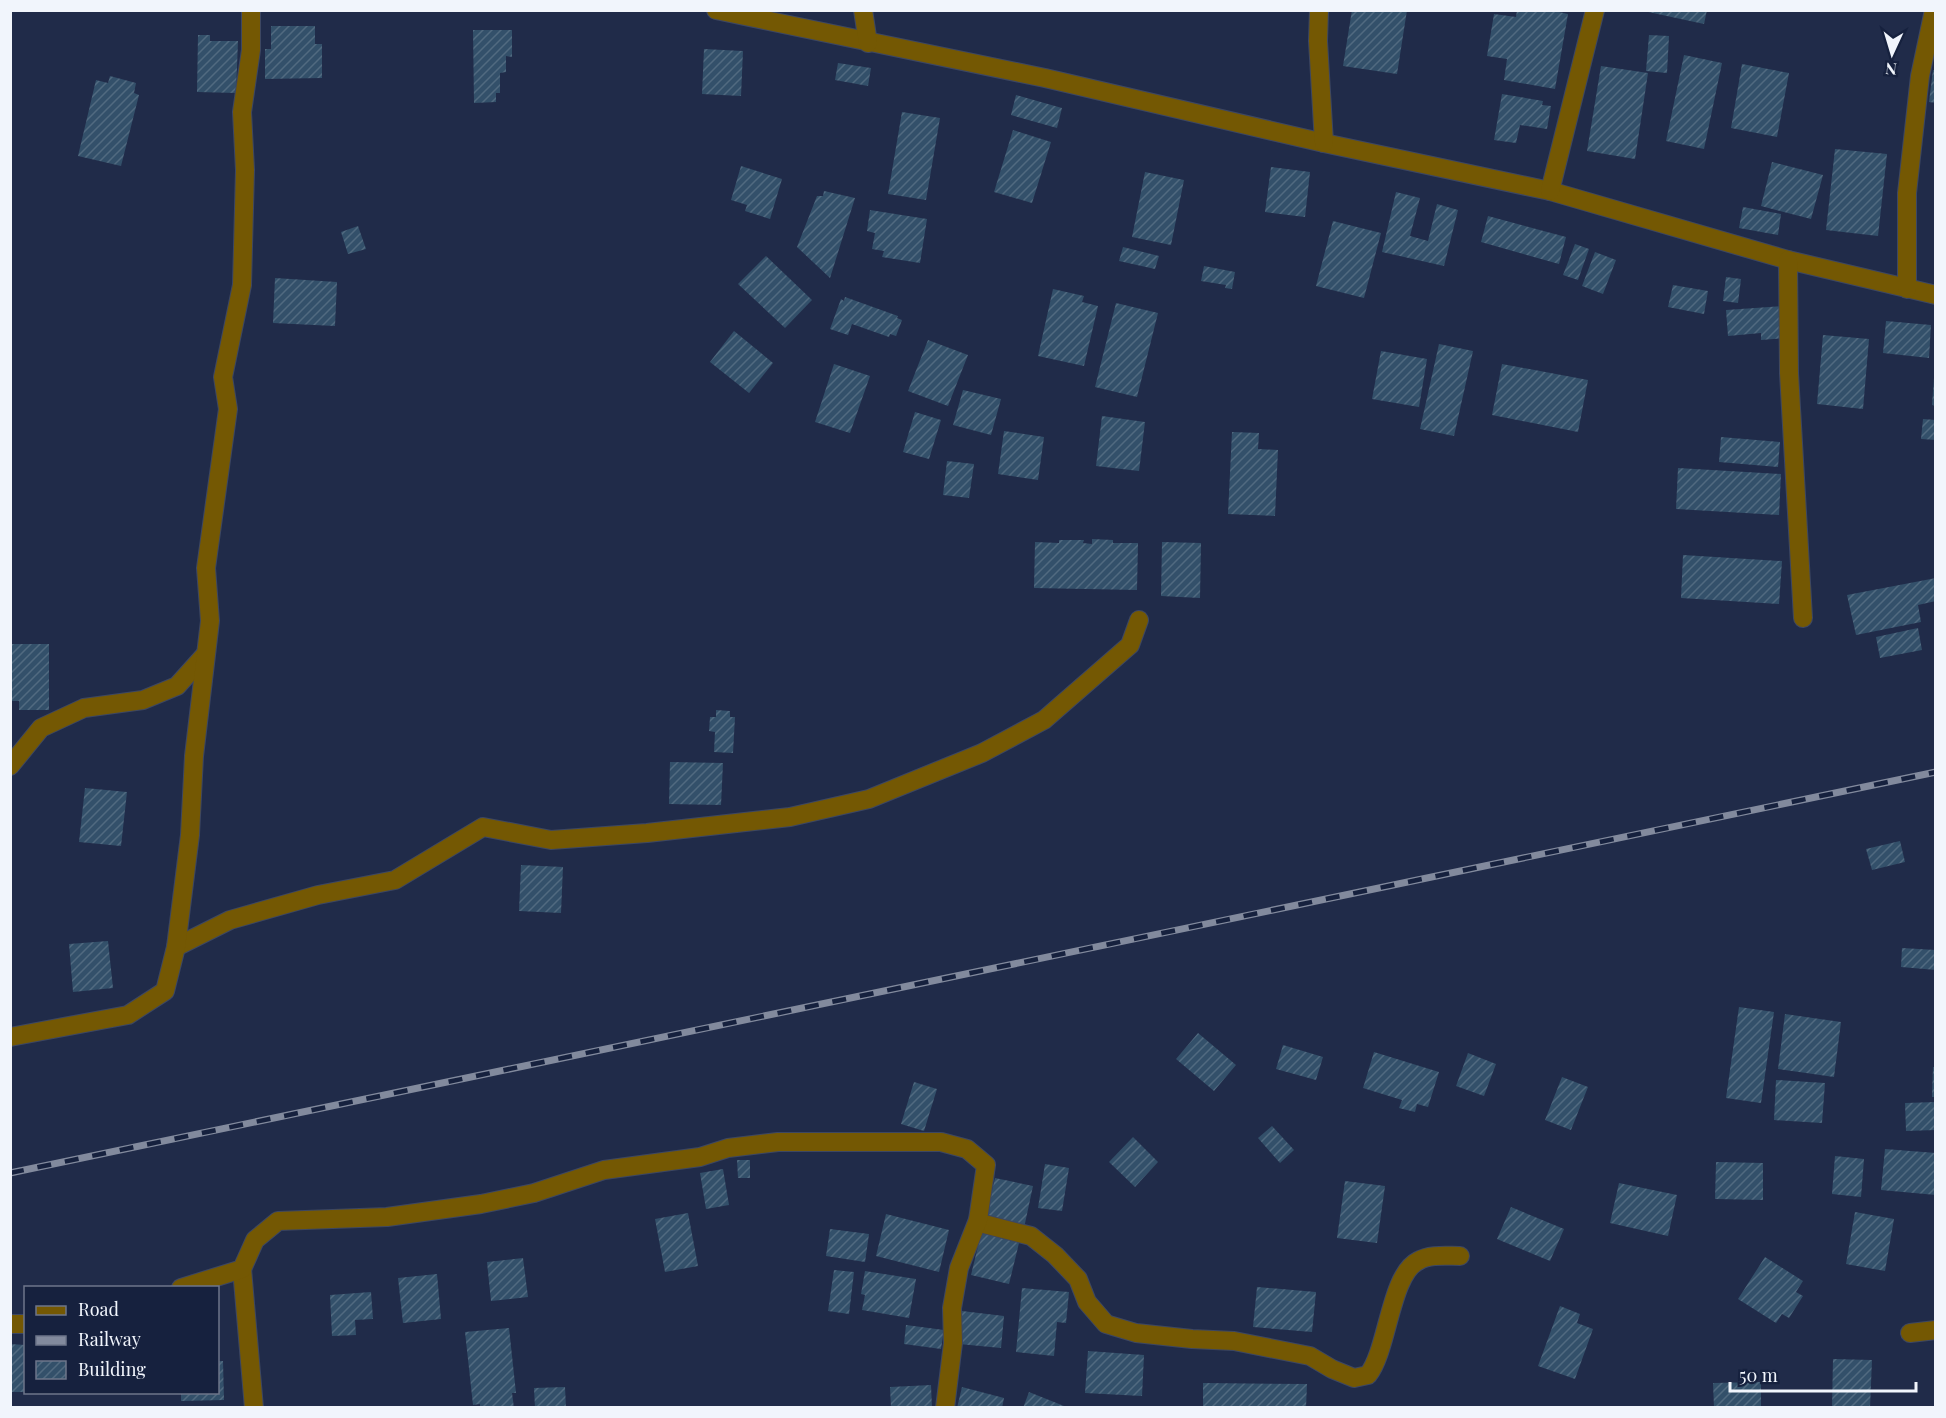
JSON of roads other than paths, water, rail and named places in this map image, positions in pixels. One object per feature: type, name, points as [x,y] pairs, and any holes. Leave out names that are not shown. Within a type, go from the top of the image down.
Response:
[{"type":"street","points":[[10,1038],[128,1015],[165,991],[176,946],[190,836],[194,756],[204,656],[210,621],[206,568],[228,409],[223,377],[242,285],[245,170],[243,112],[250,50],[251,10]]},
{"type":"street","points":[[716,10],[1045,78],[1324,144],[1550,191],[1788,260],[1935,295]]},
{"type":"street","points":[[863,10],[868,42]]},
{"type":"street","points":[[1318,10],[1324,144]]},
{"type":"street","points":[[1550,191],[1595,10]]},
{"type":"street","points":[[1907,289],[1907,193],[1920,76],[1934,10]]},
{"type":"street","points":[[1788,260],[1789,373],[1803,618]]},
{"type":"street","points":[[176,946],[230,920],[318,895],[395,880],[483,827],[551,840],[726,826],[789,817],[869,799],[982,753],[1044,720],[1130,645],[1139,620]]},
{"type":"street","points":[[10,766],[41,728],[84,708],[143,700],[177,686],[204,656]]},
{"type":"street","points":[[254,1407],[242,1269],[255,1240],[278,1221],[387,1217],[481,1204],[534,1192],[604,1170],[700,1157],[728,1148],[778,1142],[941,1142],[967,1149],[986,1165],[978,1220],[959,1268],[952,1308],[953,1343],[945,1407]]},
{"type":"street","points":[[978,1220],[984,1224],[1031,1236],[1078,1279],[1087,1302],[1106,1324],[1136,1333],[1192,1340],[1234,1341],[1310,1356],[1354,1378],[1368,1375],[1374,1368],[1387,1322],[1406,1272],[1417,1261],[1435,1256],[1460,1256]]},
{"type":"street","points":[[184,1286],[242,1269]]},
{"type":"street","points":[[1910,1333],[1935,1330]]},
{"type":"railway","points":[[10,1173],[1936,772]]}]
